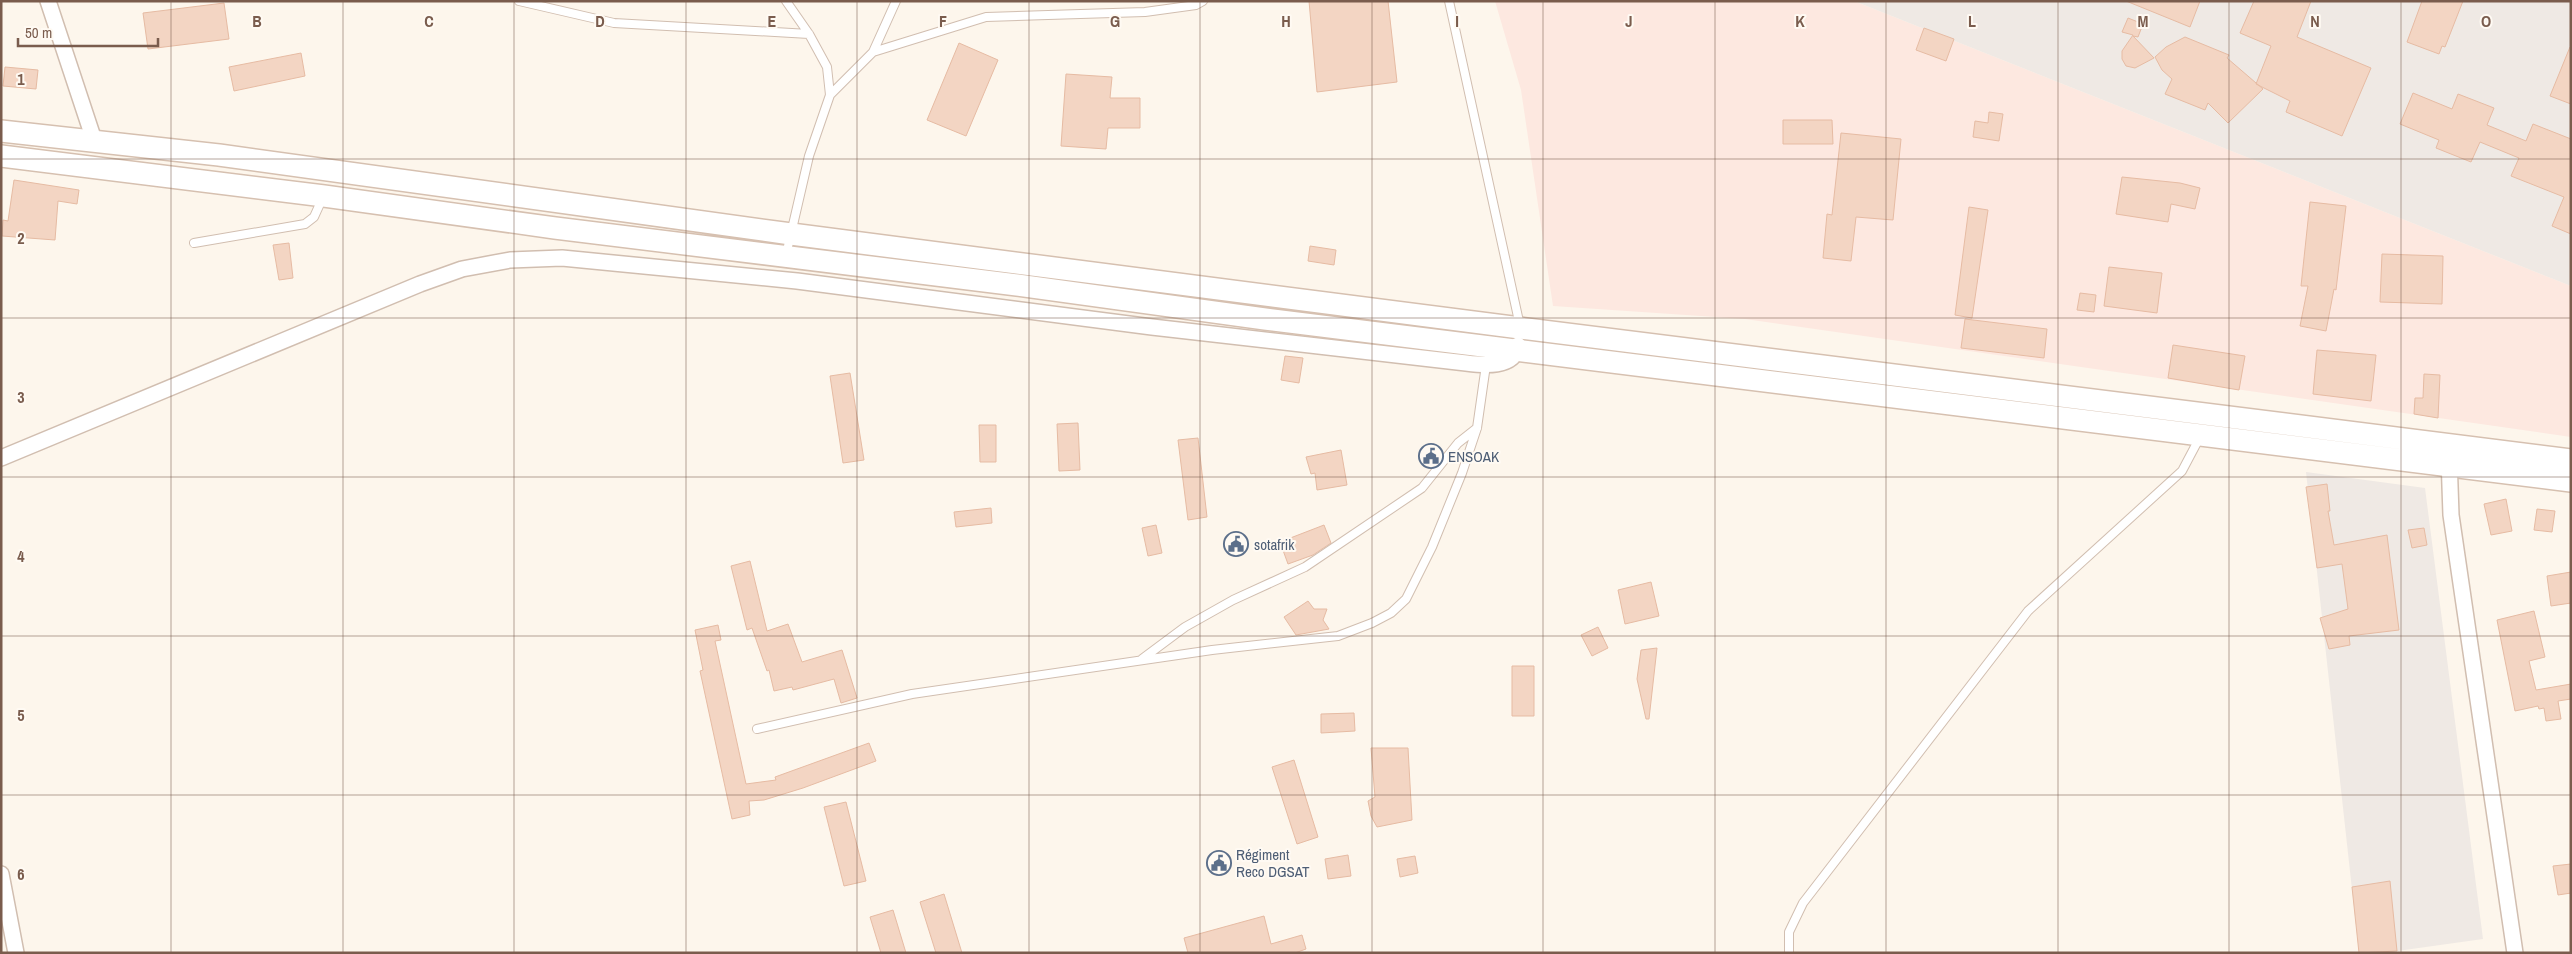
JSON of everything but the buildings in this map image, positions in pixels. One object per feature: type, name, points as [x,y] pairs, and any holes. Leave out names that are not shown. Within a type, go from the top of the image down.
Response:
[{"type":"street","points":[[48,1],[94,140]]},
{"type":"street","points":[[1,131],[219,155],[791,234],[2571,460]]},
{"type":"street","points":[[1,156],[2200,437],[2449,465],[2571,481]]},
{"type":"street","points":[[1,458],[420,284],[462,269],[510,260],[562,258],[797,280],[1152,327],[1486,365],[1498,364],[1510,358],[1518,350],[1520,328]]},
{"type":"street","points":[[2449,444],[2451,515],[2516,953]]},
{"type":"street","points":[[1,874],[16,953]]},
{"type":"lane","points":[[519,1],[614,23],[810,34]]},
{"type":"lane","points":[[786,1],[810,34],[827,67],[830,94],[809,156],[786,256]]},
{"type":"lane","points":[[830,94],[873,52],[896,1]]},
{"type":"lane","points":[[873,52],[986,17],[1145,12],[1196,5],[1203,1]]},
{"type":"lane","points":[[1449,1],[1520,328]]},
{"type":"lane","points":[[194,242],[305,224],[314,217],[324,196]]},
{"type":"lane","points":[[757,729],[912,694],[1141,660],[1338,636],[1372,623],[1391,613],[1406,599],[1432,547],[1462,473],[1477,428],[1486,365]]},
{"type":"lane","points":[[1141,660],[1186,627],[1234,600],[1304,566],[1422,488],[1458,443],[1477,428]]},
{"type":"lane","points":[[1789,953],[1789,932],[1803,903],[2028,611],[2182,471],[2200,437]]},
{"type":"shaded area","points":[[1495,1],[1854,1],[2571,286],[2571,437],[1745,319],[1553,306],[1521,90]]},
{"type":"shaded area","points":[[1854,1],[2571,1],[2571,286]]},
{"type":"shaded area","points":[[2306,472],[2425,488],[2483,939],[2383,953],[2359,953]]},
{"type":"place","name":"ENSOAK","points":[[1431,456]]},
{"type":"place","name":"sotafrik","points":[[1236,544]]},
{"type":"place","name":"Régiment Reco DGSAT","points":[[1219,863]]}]
